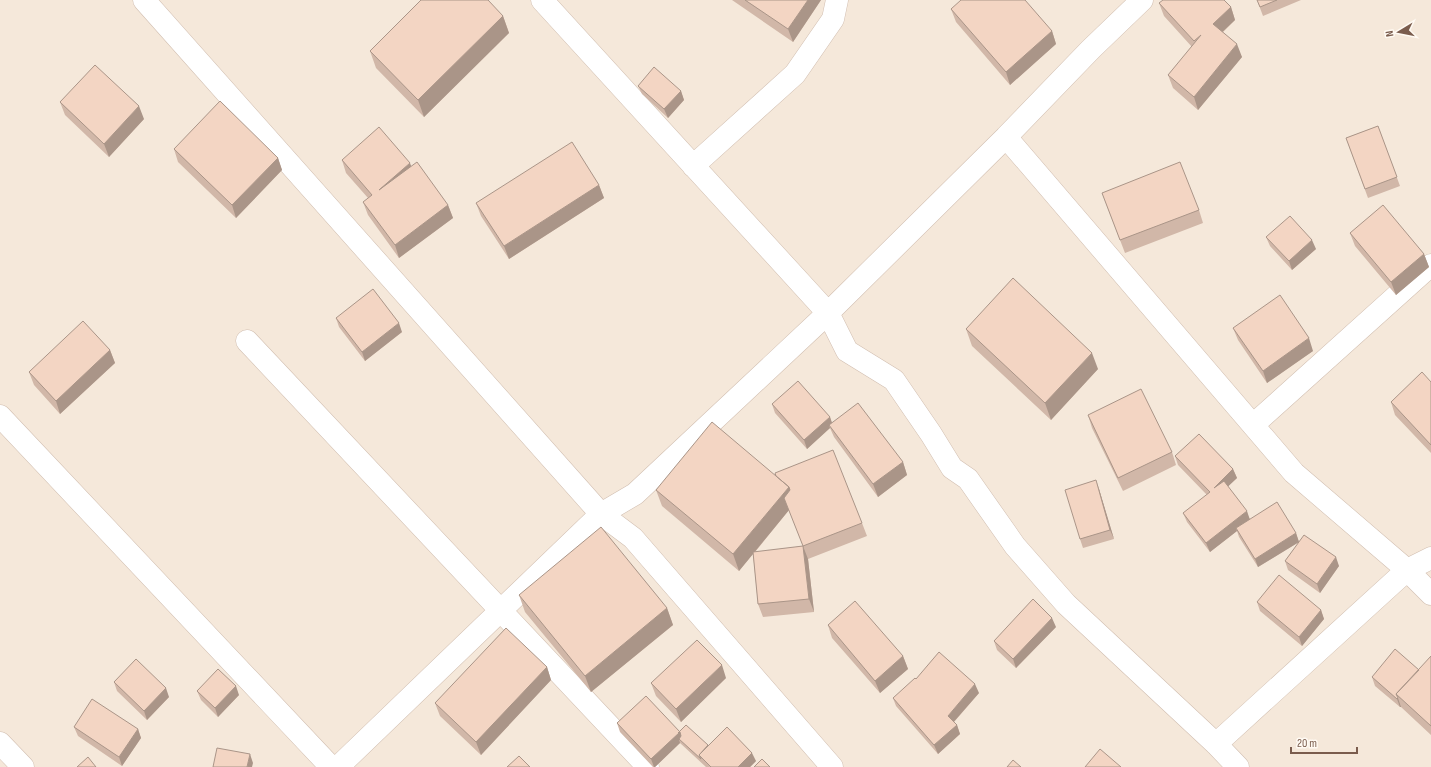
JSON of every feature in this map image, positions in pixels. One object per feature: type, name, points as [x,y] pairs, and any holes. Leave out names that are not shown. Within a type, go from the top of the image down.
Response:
[{"type":"street","points":[[144,0],[601,514],[633,538],[832,767]]},
{"type":"street","points":[[542,0],[828,313],[847,351],[894,380],[952,468],[968,478],[1016,546],[1066,604],[1216,744],[1238,767]]},
{"type":"street","points":[[693,166],[795,74],[833,19],[837,0]]},
{"type":"street","points":[[338,767],[601,514],[635,494],[828,313],[1142,0]]},
{"type":"street","points":[[1006,137],[1294,473],[1408,570],[1431,594]]},
{"type":"street","points":[[1253,425],[1431,265]]},
{"type":"street","points":[[247,341],[648,767]]},
{"type":"street","points":[[0,416],[331,767]]},
{"type":"street","points":[[1216,744],[1408,570],[1431,558]]},
{"type":"street","points":[[0,743],[23,767]]},
{"type":"shaded area","points":[[0,0],[1431,0],[1431,767],[0,767]]},
{"type":"building","points":[[421,0],[488,0],[503,16],[418,100],[370,51]]},
{"type":"building","points":[[745,0],[808,0],[788,29]]},
{"type":"building","points":[[961,0],[1025,0],[1052,31],[1006,72],[951,9]]},
{"type":"building","points":[[1163,0],[1224,0],[1231,7],[1213,24],[1237,44],[1194,97],[1168,75],[1201,35],[1194,41],[1159,3]]},
{"type":"building","points":[[1257,0],[1277,0],[1260,7]]},
{"type":"building","points":[[95,65],[139,106],[104,144],[60,102]]},
{"type":"building","points":[[654,67],[681,91],[664,109],[638,86]]},
{"type":"building","points":[[220,101],[278,158],[232,205],[174,149]]},
{"type":"building","points":[[1378,126],[1397,177],[1365,189],[1346,138]]},
{"type":"building","points":[[379,127],[410,163],[379,190],[417,162],[448,205],[395,245],[363,202],[372,195],[342,160]]},
{"type":"building","points":[[572,142],[599,185],[504,246],[476,203]]},
{"type":"building","points":[[1180,162],[1199,210],[1120,240],[1102,193]]},
{"type":"building","points":[[1383,205],[1424,254],[1391,282],[1350,233]]},
{"type":"building","points":[[1290,216],[1312,240],[1289,261],[1266,237]]},
{"type":"building","points":[[1013,278],[1092,353],[1045,403],[966,329]]},
{"type":"building","points":[[373,289],[399,323],[362,352],[336,318]]},
{"type":"building","points":[[1280,295],[1309,338],[1263,371],[1233,328]]},
{"type":"building","points":[[83,321],[110,350],[56,401],[29,372]]},
{"type":"building","points":[[1422,372],[1431,382],[1431,445],[1391,402]]},
{"type":"building","points":[[798,381],[830,417],[804,440],[772,404]]},
{"type":"building","points":[[1141,389],[1172,452],[1118,478],[1088,415]]},
{"type":"building","points":[[858,403],[903,462],[873,484],[829,425]]},
{"type":"building","points":[[712,422],[789,487],[733,554],[656,490]]},
{"type":"building","points":[[1199,434],[1233,469],[1214,488],[1224,481],[1247,511],[1206,543],[1183,513],[1210,492],[1175,456]]},
{"type":"building","points":[[833,450],[862,523],[803,546],[784,498],[790,490],[789,487],[776,476],[775,473]]},
{"type":"building","points":[[1096,480],[1110,530],[1080,539],[1065,490]]},
{"type":"building","points":[[1277,502],[1296,533],[1255,559],[1236,528]]},
{"type":"building","points":[[601,527],[667,608],[585,676],[519,595]]},
{"type":"building","points":[[1304,535],[1336,557],[1317,584],[1285,561]]},
{"type":"building","points":[[803,546],[809,599],[758,604],[753,552]]},
{"type":"building","points":[[1279,575],[1321,610],[1299,637],[1257,602]]},
{"type":"building","points":[[1033,599],[1052,618],[1013,659],[994,641]]},
{"type":"building","points":[[855,601],[903,656],[875,681],[828,625]]},
{"type":"building","points":[[506,628],[547,667],[476,742],[435,703]]},
{"type":"building","points":[[697,640],[722,665],[676,709],[651,683]]},
{"type":"building","points":[[1395,649],[1419,670],[1396,694],[1397,699],[1372,677]]},
{"type":"building","points":[[939,652],[975,684],[948,716],[957,725],[934,745],[893,698],[915,678],[916,679]]},
{"type":"building","points":[[1431,656],[1431,726],[1396,694]]},
{"type":"building","points":[[136,659],[166,688],[144,711],[114,682]]},
{"type":"building","points":[[218,669],[236,686],[215,708],[197,691]]},
{"type":"building","points":[[646,696],[680,732],[651,759],[617,723]]},
{"type":"building","points":[[92,699],[138,729],[119,757],[74,727]]},
{"type":"building","points":[[686,725],[708,745],[699,755],[701,759],[679,739],[681,736],[680,732],[678,733]]},
{"type":"building","points":[[727,727],[752,753],[738,767],[711,767],[699,755]]},
{"type":"building","points":[[217,748],[250,754],[247,767],[213,767]]},
{"type":"building","points":[[1100,749],[1121,767],[1085,767]]},
{"type":"building","points":[[519,756],[530,767],[507,767]]},
{"type":"building","points":[[88,757],[96,767],[77,767]]},
{"type":"building","points":[[762,759],[770,767],[754,767]]},
{"type":"building","points":[[1013,760],[1021,767],[1007,767]]}]
